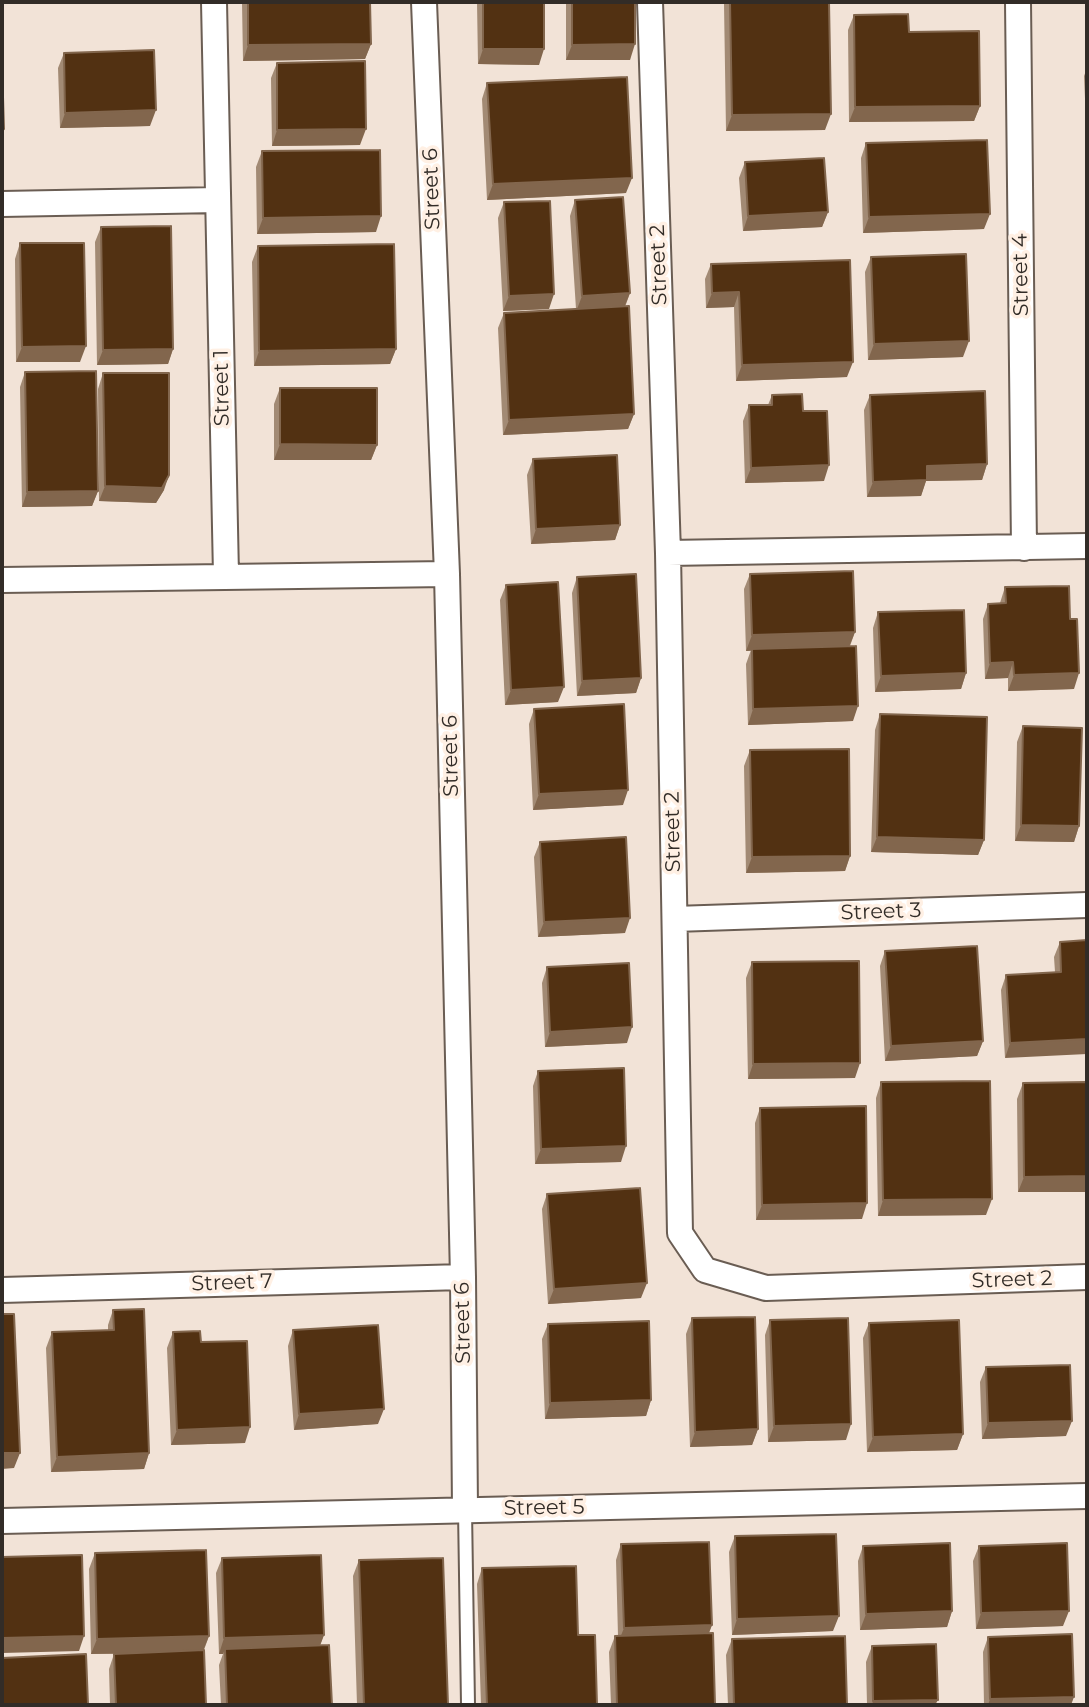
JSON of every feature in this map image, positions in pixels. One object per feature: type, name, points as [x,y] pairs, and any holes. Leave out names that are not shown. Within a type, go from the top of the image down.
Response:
[{"type":"street","name":"Street 1","points":[[214,2],[226,575]]},
{"type":"street","name":"Street 6","points":[[424,2],[447,574],[463,1277],[465,1510]]},
{"type":"street","name":"Street 2","points":[[650,2],[668,553],[680,1233],[705,1270],[766,1288],[1087,1277]]},
{"type":"street","name":"Street 4","points":[[1018,2],[1024,548]]},
{"type":"street","points":[[2,204],[218,200]]},
{"type":"street","points":[[668,553],[1087,546]]},
{"type":"street","points":[[2,579],[447,574]]},
{"type":"street","name":"Street 3","points":[[675,919],[1087,905]]},
{"type":"street","name":"Street 7","points":[[2,1290],[463,1277]]},
{"type":"street","name":"Street 5","points":[[2,1521],[1087,1496]]},
{"type":"lane","points":[[465,1510],[468,1705]]},
{"type":"building","points":[[248,2],[370,2],[371,44],[248,45]]},
{"type":"building","points":[[483,2],[544,2],[544,49],[483,49]]},
{"type":"building","points":[[572,2],[635,2],[635,44],[572,45]]},
{"type":"building","points":[[730,2],[829,2],[831,114],[732,115]]},
{"type":"building","points":[[908,14],[909,32],[979,31],[980,106],[855,107],[854,15]]},
{"type":"building","points":[[154,50],[156,110],[65,113],[64,53]]},
{"type":"building","points":[[365,61],[366,129],[277,130],[277,63]]},
{"type":"building","points":[[2,65],[4,129],[2,130]]},
{"type":"building","points":[[627,77],[632,178],[493,184],[487,83]]},
{"type":"building","points":[[987,140],[990,214],[869,217],[866,143]]},
{"type":"building","points":[[380,150],[381,216],[263,218],[262,151]]},
{"type":"building","points":[[824,158],[828,212],[748,216],[745,162]]},
{"type":"building","points":[[623,197],[630,293],[582,296],[575,200]]},
{"type":"building","points":[[550,201],[554,294],[509,296],[504,202]]},
{"type":"building","points":[[171,226],[173,349],[103,350],[101,227]]},
{"type":"building","points":[[20,243],[84,243],[86,346],[22,347]]},
{"type":"building","points":[[394,244],[396,349],[259,351],[258,246]]},
{"type":"building","points":[[966,254],[969,341],[874,344],[871,257]]},
{"type":"building","points":[[850,260],[853,362],[742,365],[739,292],[712,293],[711,264]]},
{"type":"building","points":[[629,306],[634,414],[509,420],[504,313]]},
{"type":"building","points":[[96,371],[98,491],[27,492],[25,372]]},
{"type":"building","points":[[103,373],[169,373],[169,475],[162,488],[105,486]]},
{"type":"building","points":[[280,388],[377,388],[377,445],[280,444]]},
{"type":"building","points":[[985,391],[987,464],[927,466],[927,480],[873,482],[870,395]]},
{"type":"building","points":[[802,394],[803,411],[827,411],[829,465],[751,468],[749,405],[772,405],[772,395]]},
{"type":"building","points":[[617,455],[620,525],[536,529],[533,459]]},
{"type":"building","points":[[853,571],[855,632],[752,635],[750,574]]},
{"type":"building","points":[[636,574],[641,678],[582,681],[577,577]]},
{"type":"building","points":[[558,582],[564,687],[511,690],[506,585]]},
{"type":"building","points":[[1069,586],[1070,619],[1077,619],[1079,673],[1014,675],[1013,662],[990,663],[988,604],[1006,603],[1005,587]]},
{"type":"building","points":[[964,610],[966,673],[881,676],[878,612]]},
{"type":"building","points":[[856,646],[858,706],[753,709],[752,649]]},
{"type":"building","points":[[624,704],[628,790],[539,794],[534,709]]},
{"type":"building","points":[[880,714],[987,717],[984,840],[877,837]]},
{"type":"building","points":[[1023,726],[1082,728],[1079,826],[1021,825]]},
{"type":"building","points":[[849,749],[850,856],[752,857],[750,750]]},
{"type":"building","points":[[626,837],[630,918],[544,922],[540,842]]},
{"type":"building","points":[[1087,940],[1087,1039],[1010,1043],[1006,975],[1061,972],[1060,942]]},
{"type":"building","points":[[977,946],[983,1041],[891,1046],[885,951]]},
{"type":"building","points":[[859,961],[860,1063],[753,1064],[752,962]]},
{"type":"building","points":[[629,963],[632,1027],[550,1032],[547,967]]},
{"type":"building","points":[[624,1068],[626,1146],[541,1149],[538,1071]]},
{"type":"building","points":[[990,1081],[992,1199],[883,1200],[881,1082]]},
{"type":"building","points":[[1087,1082],[1087,1176],[1024,1177],[1023,1083]]},
{"type":"building","points":[[866,1106],[867,1203],[762,1205],[760,1108]]},
{"type":"building","points":[[640,1188],[647,1283],[554,1289],[547,1194]]},
{"type":"building","points":[[144,1309],[149,1453],[57,1457],[52,1332],[114,1330],[113,1310]]},
{"type":"building","points":[[2,1314],[14,1314],[20,1453],[2,1453]]},
{"type":"building","points":[[755,1317],[758,1429],[695,1432],[692,1318]]},
{"type":"building","points":[[848,1318],[851,1424],[774,1426],[770,1320]]},
{"type":"building","points":[[959,1320],[963,1434],[873,1437],[869,1323]]},
{"type":"building","points":[[649,1321],[651,1400],[550,1403],[548,1324]]},
{"type":"building","points":[[378,1325],[384,1409],[299,1414],[293,1330]]},
{"type":"building","points":[[200,1331],[201,1342],[247,1341],[250,1427],[177,1430],[173,1332]]},
{"type":"building","points":[[1070,1365],[1072,1421],[988,1423],[986,1367]]},
{"type":"building","points":[[836,1534],[839,1616],[737,1619],[735,1536]]},
{"type":"building","points":[[709,1542],[712,1625],[624,1628],[621,1544]]},
{"type":"building","points":[[950,1543],[952,1611],[866,1614],[863,1546]]},
{"type":"building","points":[[1067,1543],[1069,1611],[981,1613],[979,1546]]},
{"type":"building","points":[[206,1550],[209,1636],[97,1639],[95,1553]]},
{"type":"building","points":[[82,1555],[84,1636],[2,1638],[2,1557]]},
{"type":"building","points":[[321,1555],[324,1635],[224,1638],[222,1558]]},
{"type":"building","points":[[443,1558],[448,1705],[364,1705],[359,1560]]},
{"type":"building","points":[[576,1566],[578,1635],[595,1635],[597,1705],[487,1705],[482,1568]]},
{"type":"building","points":[[713,1633],[715,1705],[617,1705],[615,1636]]},
{"type":"building","points":[[1072,1634],[1074,1697],[990,1699],[988,1637]]},
{"type":"building","points":[[845,1636],[847,1705],[734,1705],[732,1639]]},
{"type":"building","points":[[936,1644],[938,1700],[873,1701],[872,1646]]},
{"type":"building","points":[[329,1645],[332,1705],[227,1705],[225,1649]]},
{"type":"building","points":[[204,1650],[206,1705],[116,1705],[114,1654]]},
{"type":"building","points":[[86,1654],[88,1705],[2,1705],[2,1658]]}]
